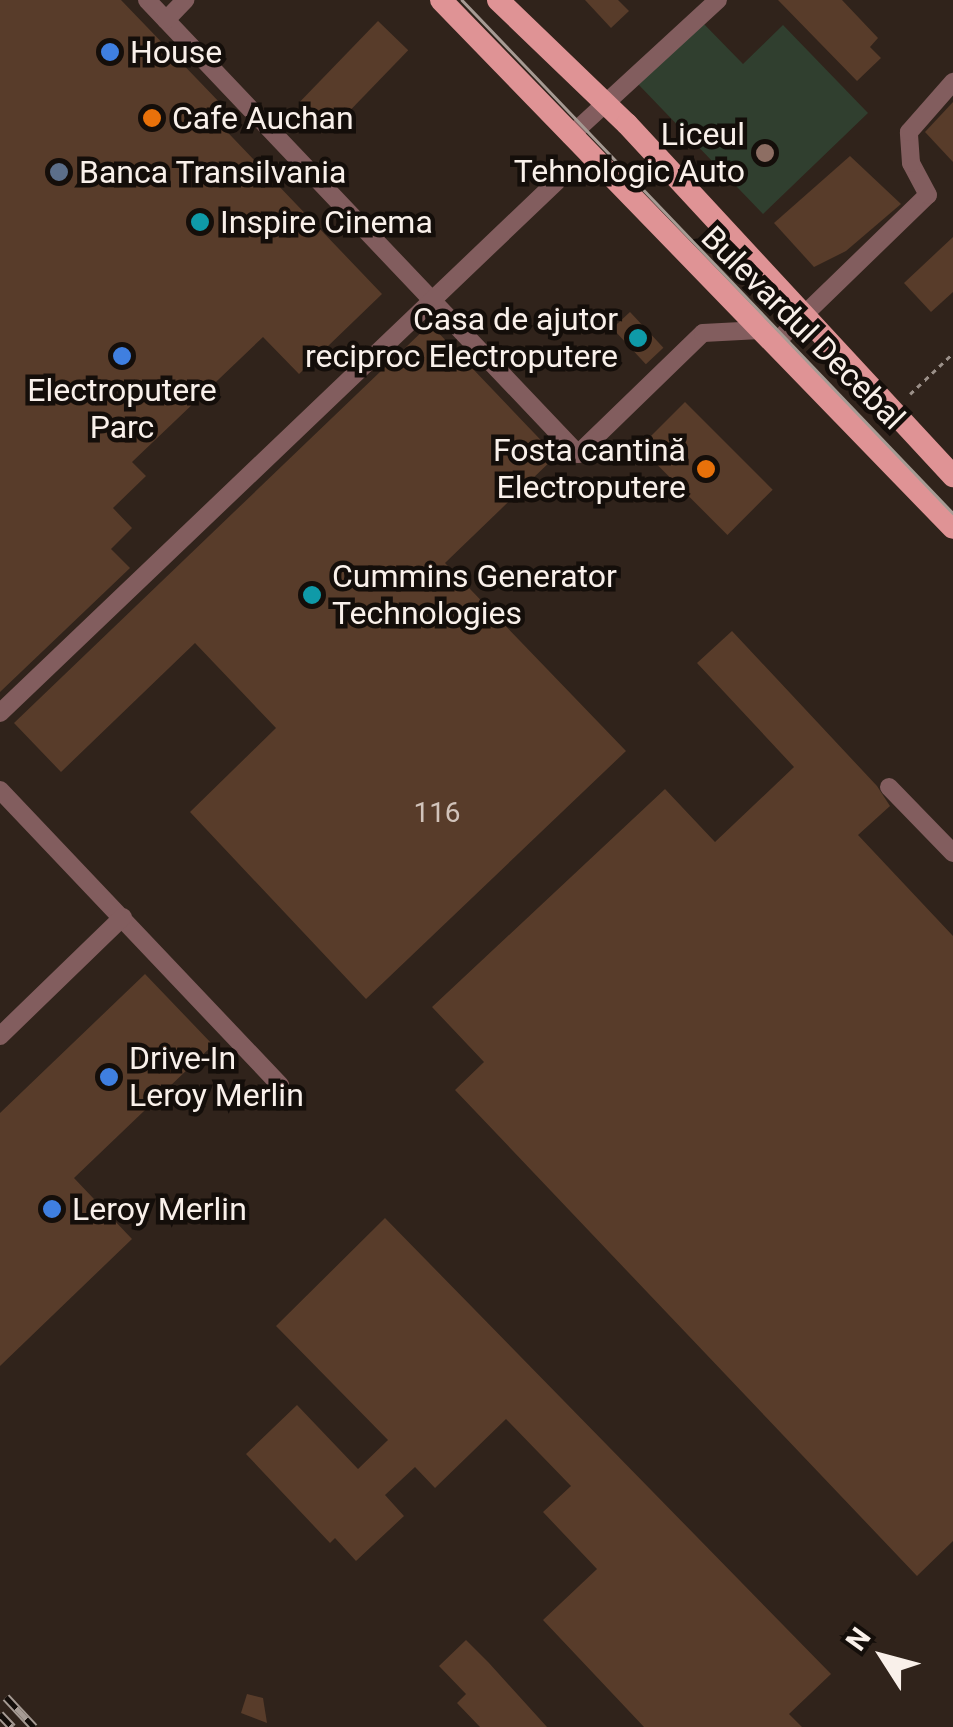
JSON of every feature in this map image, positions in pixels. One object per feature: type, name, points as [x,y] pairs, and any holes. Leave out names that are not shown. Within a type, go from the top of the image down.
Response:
[{"type":"main road","name":"Bulevardul Decebal","points":[[441,0],[953,528]]},
{"type":"main road","name":"Bulevardul Decebal","points":[[498,0],[605,105],[953,476]]},
{"type":"lane","points":[[147,0],[578,454],[703,334],[767,337],[802,318],[928,195],[911,163],[910,132],[953,82]]},
{"type":"lane","points":[[166,20],[185,0]]},
{"type":"lane","points":[[570,136],[718,0]]},
{"type":"lane","points":[[0,713],[557,181]]},
{"type":"lane","points":[[889,787],[953,853]]},
{"type":"lane","points":[[0,790],[280,1085]]},
{"type":"lane","points":[[0,1036],[123,917]]},
{"type":"path","points":[[910,394],[953,353]]},
{"type":"green space","points":[[701,21],[743,64],[783,25],[868,113],[763,214],[637,83]]},
{"type":"building","name":"Electroputere Parc","points":[[0,0],[121,0],[223,106],[212,116],[382,294],[299,374],[263,337],[132,462],[146,476],[113,508],[132,528],[111,549],[130,568],[0,692]]},
{"type":"building","points":[[585,0],[618,0],[629,11],[611,28]]},
{"type":"building","points":[[778,0],[842,0],[878,38],[870,47],[881,58],[857,81]]},
{"type":"building","points":[[378,21],[408,50],[330,131],[300,102]]},
{"type":"building","points":[[953,102],[953,162],[925,132]]},
{"type":"building","points":[[850,156],[901,204],[846,251],[814,267],[774,223]]},
{"type":"building","points":[[953,237],[953,292],[931,312],[904,283]]},
{"type":"building","name":"Casa de ajutor reciproc Electroputere","points":[[630,312],[663,348],[646,364],[612,328]]},
{"type":"building","name":"Cummins Generator Technologies","points":[[430,324],[556,456],[445,563],[626,751],[366,999],[190,812],[276,728],[195,643],[61,772],[14,723]]},
{"type":"building","name":"Fosta cantină Electroputere","points":[[685,402],[773,490],[727,535],[640,447]]},
{"type":"building","points":[[732,631],[877,786],[890,806],[858,835],[953,936],[953,1541],[917,1576],[455,1090],[484,1062],[432,1007],[665,789],[715,842],[794,767],[697,663]]},
{"type":"building","points":[[145,974],[213,1045],[74,1178],[132,1239],[0,1366],[0,1113]]},
{"type":"building","points":[[385,1218],[831,1674],[789,1714],[802,1727],[644,1727],[543,1620],[597,1569],[543,1512],[571,1486],[506,1419],[435,1488],[415,1467],[385,1495],[404,1516],[356,1561],[335,1538],[330,1543],[246,1454],[297,1405],[358,1469],[388,1440],[276,1326]]},
{"type":"building","points":[[466,1640],[547,1727],[480,1727],[457,1703],[466,1694],[439,1666]]},
{"type":"building","points":[[247,1694],[263,1698],[267,1723],[241,1713]]},
{"type":"tram line","points":[[462,0],[953,513]]},
{"type":"railway","points":[[6,1697],[34,1727]]},
{"type":"railway","points":[[0,1714],[12,1727]]},
{"type":"place","name":"House","points":[[110,52]]},
{"type":"place","name":"Cafe Auchan","points":[[152,118]]},
{"type":"place","name":"Liceul Tehnologic Auto","points":[[765,153]]},
{"type":"place","name":"Banca Transilvania","points":[[59,172]]},
{"type":"place","name":"Inspire Cinema","points":[[200,222]]},
{"type":"place","name":"Casa de ajutor reciproc Electroputere","points":[[638,338]]},
{"type":"place","name":"Electroputere Parc","points":[[122,356]]},
{"type":"place","name":"Fosta cantină Electroputere","points":[[706,469]]},
{"type":"place","name":"Cummins Generator Technologies","points":[[312,595]]},
{"type":"place","name":"Drive-In Leroy Merlin","points":[[109,1077]]},
{"type":"place","name":"Leroy Merlin","points":[[52,1209]]}]
